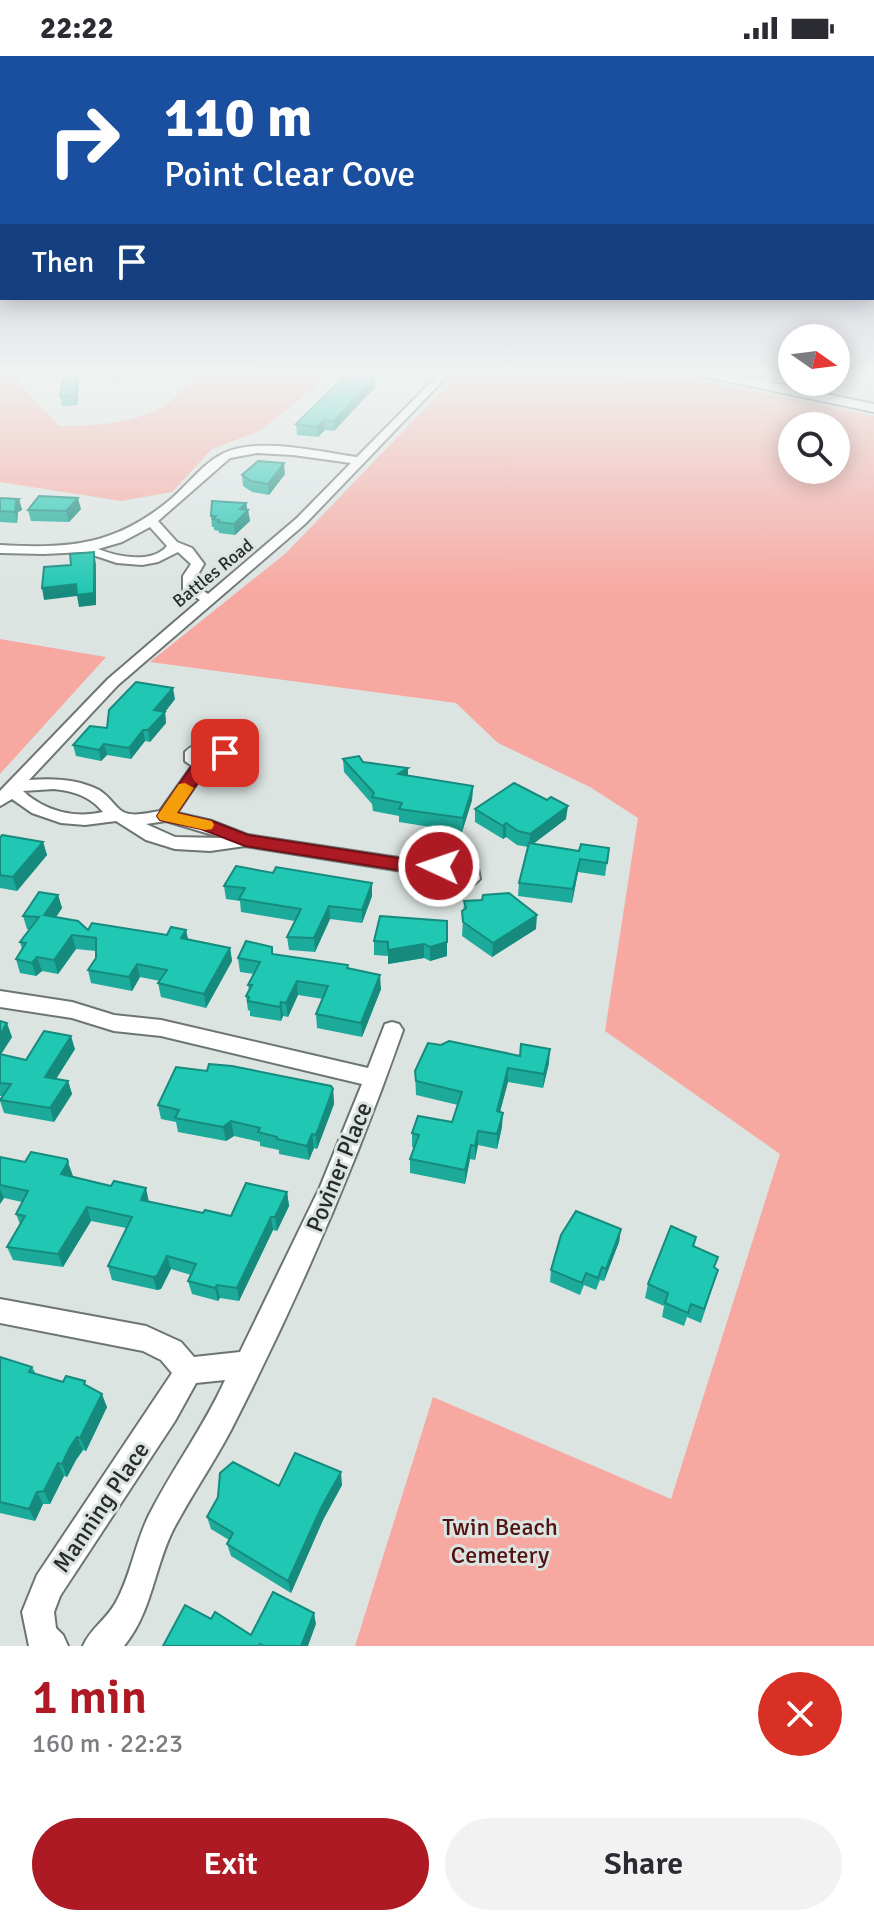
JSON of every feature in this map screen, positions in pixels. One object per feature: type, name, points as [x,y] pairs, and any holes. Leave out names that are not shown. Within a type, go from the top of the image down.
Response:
[{"type":"street","name":"Battles Road","points":[[6,794],[113,682],[266,553],[377,445]]},
{"type":"street","points":[[0,549],[85,547],[118,539],[150,519],[226,456],[238,452],[274,450],[362,461]]},
{"type":"street","points":[[150,519],[173,545],[188,551],[198,564],[190,576],[190,589],[210,600]]},
{"type":"street","points":[[85,547],[104,557],[151,560],[168,554],[174,549],[173,545]]},
{"type":"street","points":[[166,816],[201,765]]},
{"type":"street","points":[[6,794],[34,782],[52,783],[86,792],[109,804],[123,818],[153,836],[205,846],[245,840]]},
{"type":"street","points":[[6,794],[47,812],[94,820],[166,816],[206,825],[245,840],[436,870]]},
{"type":"street","name":"Poviner Place","points":[[0,999],[72,1010],[114,1023],[161,1028],[375,1078],[354,1138],[313,1233],[248,1364]]},
{"type":"street","points":[[375,1078],[392,1030]]},
{"type":"street","points":[[0,1311],[146,1339],[171,1351],[188,1371],[248,1364]]},
{"type":"street","points":[[99,1646],[115,1636],[130,1610],[140,1572],[155,1535],[178,1490],[221,1420],[233,1386],[248,1364]]},
{"type":"street","name":"Manning Place","points":[[52,1646],[41,1636],[38,1612],[48,1586],[188,1371]]},
{"type":"green space","points":[[0,445],[222,445],[212,449],[172,492],[121,501],[0,482]]},
{"type":"green space","name":"Twin Beach Cemetery","points":[[390,445],[778,445],[778,484],[850,484],[850,445],[874,445],[874,1646],[355,1646],[433,1397],[671,1499],[780,1154],[605,1031],[638,818],[590,787],[498,743],[456,703],[150,662],[286,553]]},
{"type":"green space","points":[[0,639],[106,657],[0,774]]},
{"type":"building","points":[[258,461],[284,463],[268,484],[251,481],[242,475]]},
{"type":"building","points":[[39,496],[78,498],[66,511],[28,510]]},
{"type":"building","points":[[0,498],[19,499],[15,512],[0,511]]},
{"type":"building","points":[[212,501],[246,503],[240,509],[248,510],[234,524],[218,522],[213,519],[216,516],[211,516]]},
{"type":"building","points":[[94,552],[94,593],[77,595],[76,584],[42,588],[44,567],[71,565],[70,554]]},
{"type":"building","points":[[136,682],[173,688],[154,710],[165,712],[148,730],[143,730],[129,748],[104,744],[99,750],[73,745],[90,726],[107,728],[109,710]]},
{"type":"building","points":[[359,756],[363,762],[408,768],[398,774],[473,786],[463,818],[399,809],[402,803],[372,797],[374,793],[343,759]]},
{"type":"building","points":[[514,783],[547,800],[551,797],[568,806],[530,834],[506,823],[503,826],[475,809]]},
{"type":"building","points":[[2,835],[43,842],[13,877],[0,875]]},
{"type":"building","points":[[529,843],[579,851],[581,844],[609,848],[607,863],[580,859],[573,889],[519,883]]},
{"type":"building","points":[[236,866],[273,873],[276,867],[372,883],[362,910],[329,906],[314,938],[287,937],[301,909],[239,899],[245,888],[224,886]]},
{"type":"building","points":[[39,892],[58,895],[44,915],[78,921],[88,930],[92,923],[167,935],[171,927],[186,930],[181,938],[230,948],[204,994],[158,983],[167,970],[137,964],[129,977],[88,970],[96,958],[96,938],[72,935],[54,960],[37,957],[32,963],[16,959],[26,943],[20,942],[39,917],[23,916]]},
{"type":"building","points":[[509,893],[537,915],[493,943],[463,922],[464,901],[482,900],[483,895]]},
{"type":"building","points":[[380,916],[447,921],[447,942],[430,947],[424,944],[388,950],[388,942],[374,941]]},
{"type":"building","points":[[246,941],[272,947],[272,954],[348,965],[347,968],[380,975],[361,1023],[316,1014],[328,986],[297,981],[286,1003],[281,1002],[280,1007],[248,1001],[249,997],[246,996],[252,985],[248,985],[260,962],[238,958]]},
{"type":"building","points":[[0,1021],[7,1023],[0,1035]]},
{"type":"building","points":[[44,1031],[71,1036],[45,1077],[68,1081],[50,1108],[0,1100],[11,1084],[0,1083],[0,1054],[26,1060]]},
{"type":"building","points":[[449,1041],[520,1056],[521,1044],[550,1049],[544,1074],[508,1068],[497,1111],[503,1113],[497,1134],[478,1131],[465,1170],[410,1159],[419,1135],[412,1133],[418,1116],[452,1122],[462,1092],[416,1081],[415,1071],[428,1043],[441,1045]]},
{"type":"building","points":[[209,1064],[331,1086],[333,1089],[316,1135],[312,1134],[307,1146],[277,1139],[258,1132],[260,1128],[231,1121],[223,1127],[175,1118],[179,1110],[158,1105],[176,1067],[207,1071]]},
{"type":"building","points":[[31,1152],[67,1159],[61,1174],[111,1186],[114,1181],[146,1188],[141,1200],[203,1213],[205,1210],[231,1216],[246,1183],[287,1192],[275,1217],[271,1217],[237,1288],[217,1285],[215,1288],[188,1281],[196,1264],[167,1256],[157,1276],[153,1277],[108,1266],[132,1217],[87,1207],[58,1254],[7,1247],[25,1216],[16,1214],[28,1191],[0,1185],[0,1157],[25,1162]]},
{"type":"building","points":[[576,1211],[621,1229],[606,1269],[602,1267],[598,1278],[586,1273],[582,1283],[551,1270],[561,1235]]},
{"type":"building","points":[[671,1226],[696,1237],[693,1246],[718,1257],[714,1267],[718,1270],[704,1309],[691,1304],[688,1313],[665,1303],[668,1293],[648,1284]]},
{"type":"building","points":[[0,1357],[32,1367],[29,1372],[63,1382],[66,1376],[85,1381],[84,1384],[102,1394],[80,1438],[77,1437],[70,1447],[62,1464],[58,1463],[44,1491],[37,1492],[29,1509],[0,1502]]},
{"type":"building","points":[[295,1453],[341,1472],[288,1581],[227,1544],[233,1533],[207,1517],[218,1497],[220,1473],[233,1462],[279,1486]]},
{"type":"building","points":[[273,1592],[314,1613],[301,1646],[163,1646],[185,1605],[211,1619],[215,1612],[251,1635]]},
{"type":"slow traffic","points":[[185,788],[166,816],[205,825]]},
{"type":"route","points":[[225,753],[218,762],[201,765],[166,816],[206,825],[245,840],[436,870],[439,866]]}]
